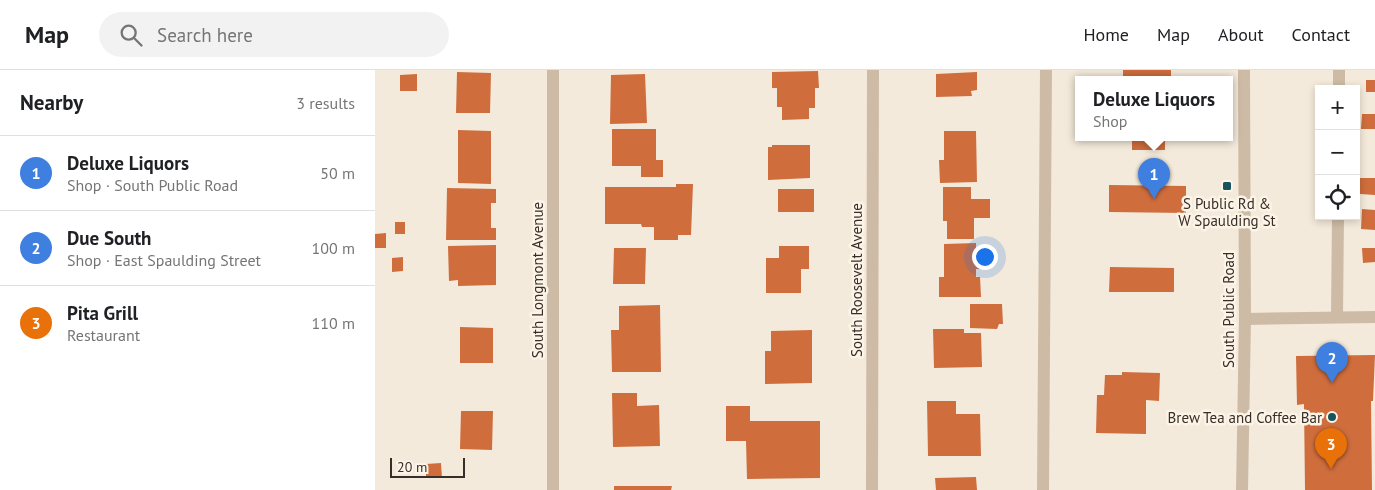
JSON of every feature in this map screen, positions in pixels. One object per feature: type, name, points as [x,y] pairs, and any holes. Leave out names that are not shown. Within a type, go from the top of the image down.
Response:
[{"type":"street","name":"South Longmont Avenue","points":[[553,70],[553,490]]},
{"type":"street","name":"South Roosevelt Avenue","points":[[872,490],[873,70]]},
{"type":"street","points":[[1043,490],[1046,70]]},
{"type":"street","name":"South Public Road","points":[[1242,490],[1245,319],[1244,70]]},
{"type":"street","points":[[1339,70],[1339,85]]},
{"type":"street","points":[[1337,316],[1338,220]]},
{"type":"street","points":[[1245,319],[1337,316],[1375,317]]},
{"type":"building","points":[[1123,70],[1171,70],[1171,76],[1123,76]]},
{"type":"building","points":[[818,71],[819,88],[815,88],[815,108],[809,108],[809,119],[782,120],[782,107],[777,107],[777,88],[772,88],[772,72]]},
{"type":"building","points":[[457,72],[491,73],[490,113],[456,113]]},
{"type":"building","points":[[977,72],[977,90],[971,91],[972,96],[936,97],[936,74]]},
{"type":"building","points":[[417,74],[417,91],[400,91],[400,75]]},
{"type":"building","points":[[645,74],[647,123],[610,124],[611,75]]},
{"type":"building","points":[[1366,80],[1375,80],[1375,92],[1366,92]]},
{"type":"building","points":[[1362,114],[1375,114],[1375,129],[1361,129]]},
{"type":"building","points":[[612,129],[656,129],[656,160],[663,160],[663,177],[641,177],[641,166],[612,166]]},
{"type":"building","points":[[458,130],[491,131],[491,184],[458,183]]},
{"type":"building","points":[[944,131],[976,131],[977,182],[940,183],[939,160],[944,160]]},
{"type":"building","points":[[1132,141],[1165,141],[1165,150],[1132,150]]},
{"type":"building","points":[[772,145],[810,145],[810,178],[768,180],[768,147],[772,147]]},
{"type":"building","points":[[1360,178],[1375,178],[1375,195],[1360,194]]},
{"type":"building","points":[[676,184],[693,184],[691,235],[678,235],[678,240],[654,240],[654,227],[642,227],[641,224],[605,224],[605,187],[676,187]]},
{"type":"building","points":[[1109,185],[1186,186],[1186,213],[1109,212]]},
{"type":"building","points":[[943,187],[971,187],[971,199],[990,199],[990,218],[974,218],[974,239],[947,239],[947,221],[943,221]]},
{"type":"building","points":[[447,188],[496,189],[496,203],[491,203],[491,228],[496,228],[496,240],[446,240]]},
{"type":"building","points":[[778,189],[814,189],[814,212],[778,212]]},
{"type":"building","points":[[1362,209],[1375,210],[1375,230],[1361,229]]},
{"type":"building","points":[[395,222],[405,222],[405,234],[395,234]]},
{"type":"building","points":[[386,233],[386,248],[375,248],[375,234]]},
{"type":"building","points":[[976,243],[976,255],[982,255],[982,269],[976,269],[976,277],[980,277],[981,297],[939,297],[939,277],[944,277],[944,244]]},
{"type":"building","points":[[496,245],[496,285],[458,286],[458,280],[449,281],[448,246]]},
{"type":"building","points":[[779,246],[809,246],[809,269],[801,269],[801,293],[766,293],[766,258],[779,258]]},
{"type":"building","points":[[614,248],[646,248],[645,284],[613,284]]},
{"type":"building","points":[[1362,248],[1375,248],[1375,262],[1363,263]]},
{"type":"building","points":[[403,257],[403,271],[392,272],[392,258]]},
{"type":"building","points":[[1110,267],[1174,268],[1174,292],[1109,292]]},
{"type":"building","points":[[970,304],[1002,304],[1003,324],[999,324],[997,329],[970,328]]},
{"type":"building","points":[[660,305],[661,372],[612,372],[611,330],[619,330],[619,306]]},
{"type":"building","points":[[460,327],[493,328],[493,363],[460,363]]},
{"type":"building","points":[[933,329],[964,329],[964,333],[981,333],[982,367],[934,368]]},
{"type":"building","points":[[812,330],[812,383],[765,384],[765,351],[771,351],[771,331]]},
{"type":"building","points":[[1375,355],[1373,401],[1371,401],[1372,490],[1305,490],[1304,404],[1297,405],[1296,356]]},
{"type":"building","points":[[1122,372],[1160,373],[1159,401],[1146,400],[1146,434],[1096,433],[1097,395],[1104,395],[1105,375],[1122,375]]},
{"type":"building","points":[[612,393],[637,393],[637,406],[659,405],[660,446],[613,447]]},
{"type":"building","points":[[927,401],[956,401],[956,414],[980,414],[981,456],[928,456]]},
{"type":"building","points":[[726,406],[750,406],[750,421],[820,421],[820,478],[747,479],[746,441],[726,441]]},
{"type":"building","points":[[461,411],[493,411],[492,450],[460,449]]},
{"type":"building","points":[[441,463],[442,478],[426,478],[426,464]]},
{"type":"building","points":[[976,477],[977,490],[936,490],[935,478]]},
{"type":"building","points":[[614,486],[672,486],[671,490],[614,490]]},
{"type":"place","name":"S Public Rd & W Spaulding St","points":[[1227,186]]},
{"type":"place","name":"Deluxe Liquors","points":[[1154,199]]},
{"type":"place","name":"Due South","points":[[1332,383]]},
{"type":"place","name":"Brew Tea and Coffee Bar","points":[[1332,417]]},
{"type":"place","name":"Pita Grill","points":[[1331,469]]}]
